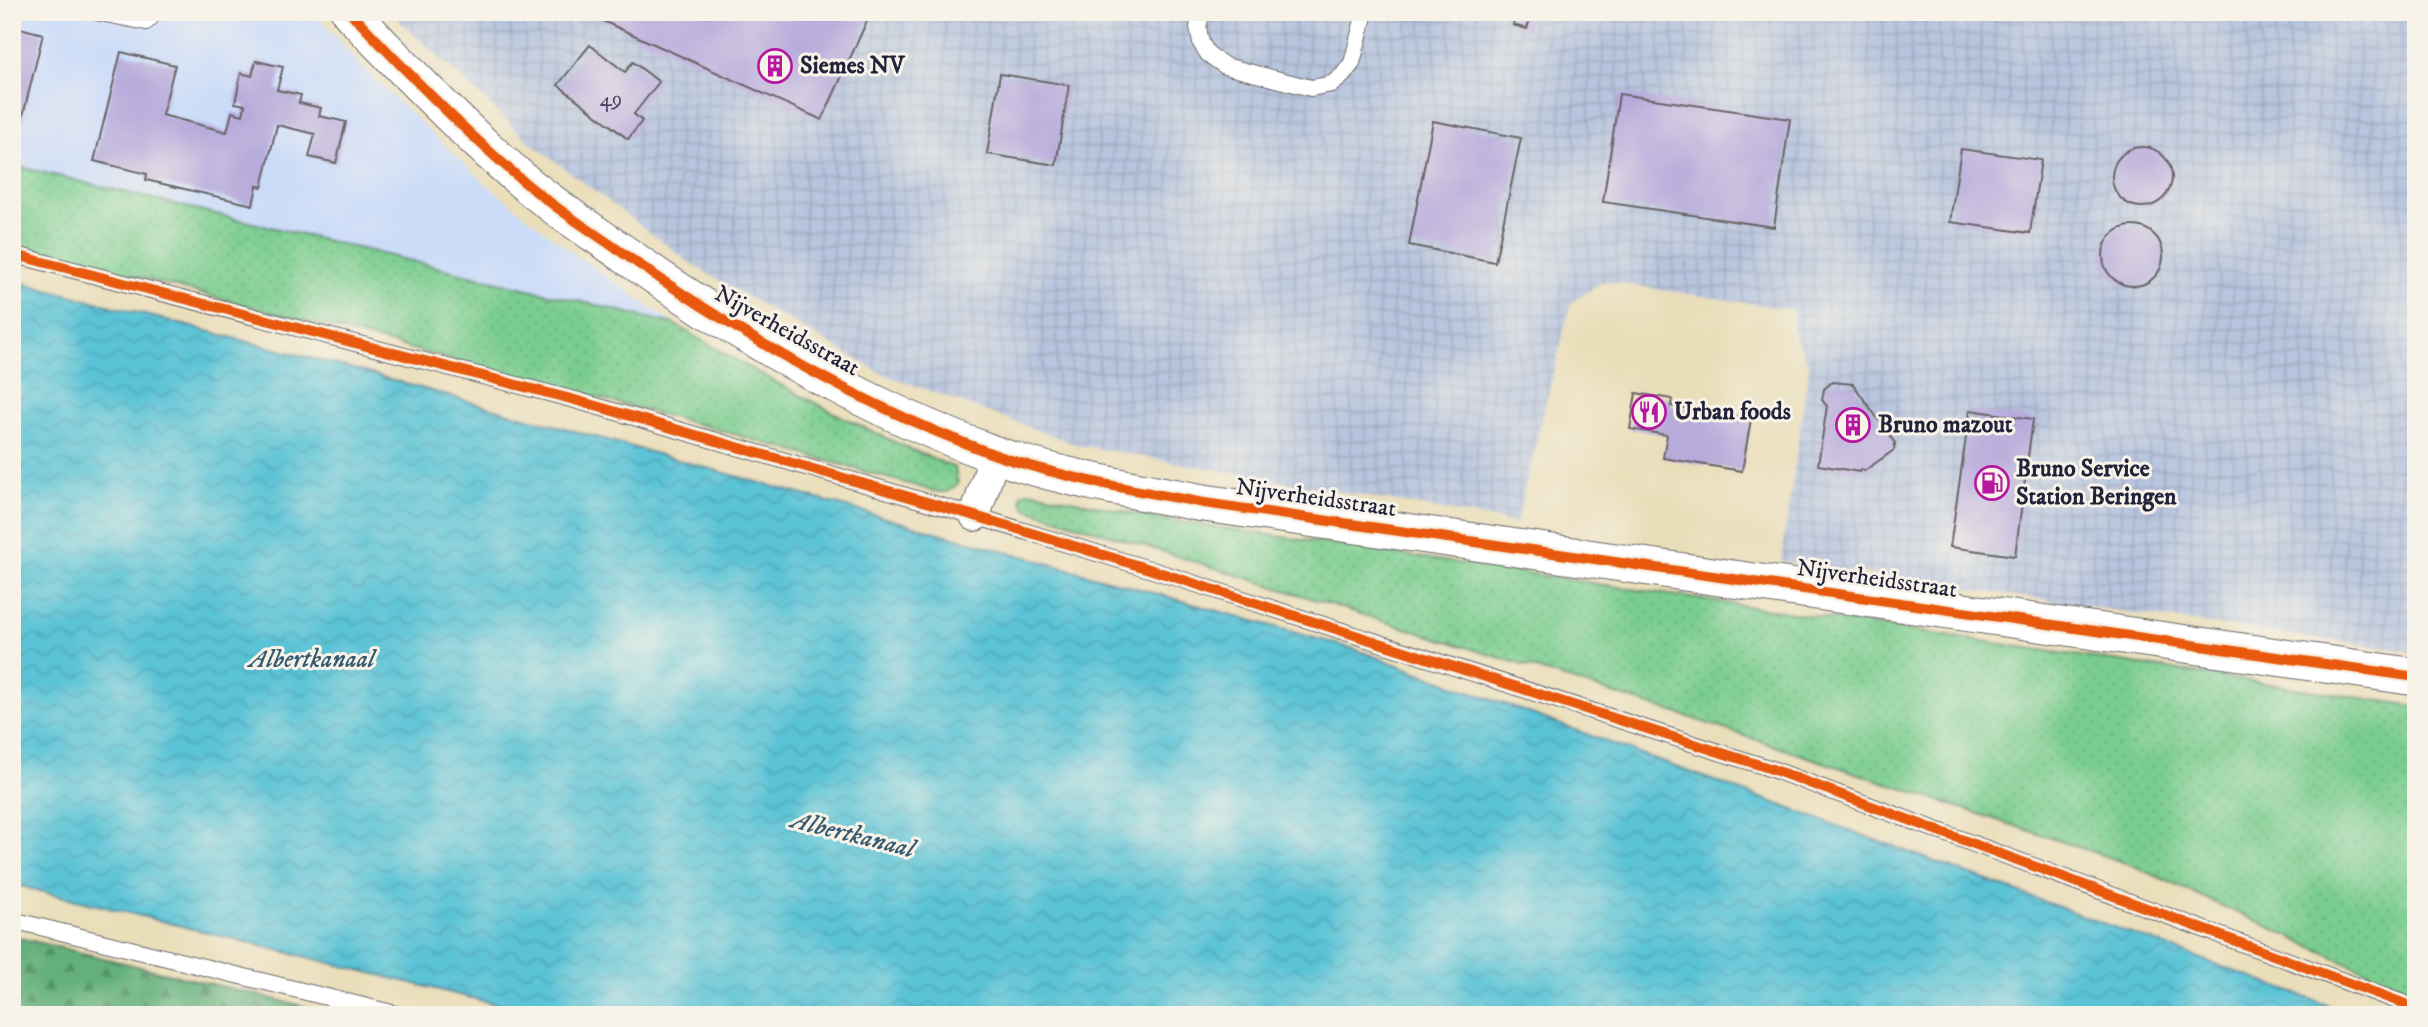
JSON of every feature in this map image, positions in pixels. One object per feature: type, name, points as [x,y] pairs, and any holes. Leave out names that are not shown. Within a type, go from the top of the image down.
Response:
[{"type":"street","name":"Nijverheidsstraat","points":[[350,12],[440,106],[517,177],[696,305],[802,367],[901,416],[995,454],[1097,483],[1204,503],[2416,677]]},
{"type":"street","points":[[975,516],[995,454]]},
{"type":"lane","points":[[96,12],[146,22],[156,12]]},
{"type":"lane","points":[[1202,12],[1198,27],[1200,43],[1208,54],[1225,66],[1311,88],[1332,84],[1352,63],[1365,12]]},
{"type":"lane","points":[[12,254],[575,401],[975,516],[1769,768],[2416,1008]]},
{"type":"lane","points":[[12,920],[400,1015]]},
{"type":"shaded area","points":[[12,12],[313,12],[371,76],[486,184],[569,250],[674,324],[12,165]]},
{"type":"shaded area","points":[[390,12],[2416,12],[2416,652],[1781,561],[1809,366],[1792,329],[1794,310],[1604,281],[1571,303],[1516,523],[1078,445],[881,373],[696,267],[531,143]]},
{"type":"green space","points":[[12,165],[674,324],[812,401],[955,468],[958,484],[947,492],[937,492],[705,426],[12,244]]},
{"type":"green space","points":[[1030,491],[1149,517],[2416,706],[2416,994],[2132,865],[1679,714],[1027,509],[1021,501],[1022,494]]},
{"type":"green space","points":[[12,936],[340,1015],[12,1015]]},
{"type":"water","name":"Albertkanaal","points":[[12,280],[364,372],[1354,649],[2354,1015],[540,1015],[12,884]]},
{"type":"building","name":"Siemes NV","points":[[583,12],[871,12],[822,120]]},
{"type":"building","points":[[1516,12],[1543,12],[1542,19],[1531,16],[1527,29],[1513,25]]},
{"type":"building","points":[[12,26],[43,34],[16,144],[12,143]]},
{"type":"building","points":[[590,45],[625,72],[633,62],[659,82],[634,114],[642,121],[628,139],[558,85]]},
{"type":"building","points":[[121,52],[175,65],[162,115],[227,132],[232,112],[243,115],[245,105],[235,103],[241,73],[252,76],[256,61],[283,67],[277,90],[301,95],[299,103],[321,108],[319,116],[346,122],[336,163],[309,157],[315,134],[277,125],[262,187],[257,186],[253,205],[146,180],[147,174],[94,161]]},
{"type":"building","points":[[1000,74],[1069,85],[1056,165],[987,154]]},
{"type":"building","points":[[1619,94],[1790,119],[1774,227],[1603,202]]},
{"type":"building","points":[[1433,121],[1521,138],[1495,262],[1409,245]]},
{"type":"building","points":[[2142,147],[2163,156],[2172,177],[2163,198],[2142,207],[2121,198],[2112,177],[2121,156]]},
{"type":"building","points":[[1961,149],[2041,160],[2030,233],[1950,222]]},
{"type":"building","points":[[2133,226],[2154,235],[2163,256],[2154,277],[2133,286],[2112,277],[2103,256],[2112,235]]},
{"type":"building","name":"Bruno mazout","points":[[1832,382],[1853,384],[1895,443],[1894,450],[1864,471],[1818,465],[1827,406],[1822,400],[1824,389]]},
{"type":"building","points":[[1636,393],[1672,399],[1671,406],[1751,419],[1742,471],[1663,458],[1667,435],[1630,429]]},
{"type":"building","name":"Bruno Service Station Beringen","points":[[1970,410],[2033,419],[2015,556],[1950,547]]},
{"type":"cycle path","points":[[350,12],[410,75],[516,175],[556,207],[670,286],[758,341],[850,391],[944,435],[993,454],[1097,483],[1204,503],[2416,677]]},
{"type":"cycle path","points":[[12,254],[575,400],[1146,568],[1769,768],[2416,1008]]},
{"type":"place","name":"Siemes NV","points":[[775,66]]},
{"type":"place","name":"Urban foods","points":[[1649,412]]},
{"type":"place","name":"Bruno mazout","points":[[1853,425]]},
{"type":"place","name":"Bruno Service Station Beringen","points":[[1992,483]]}]
